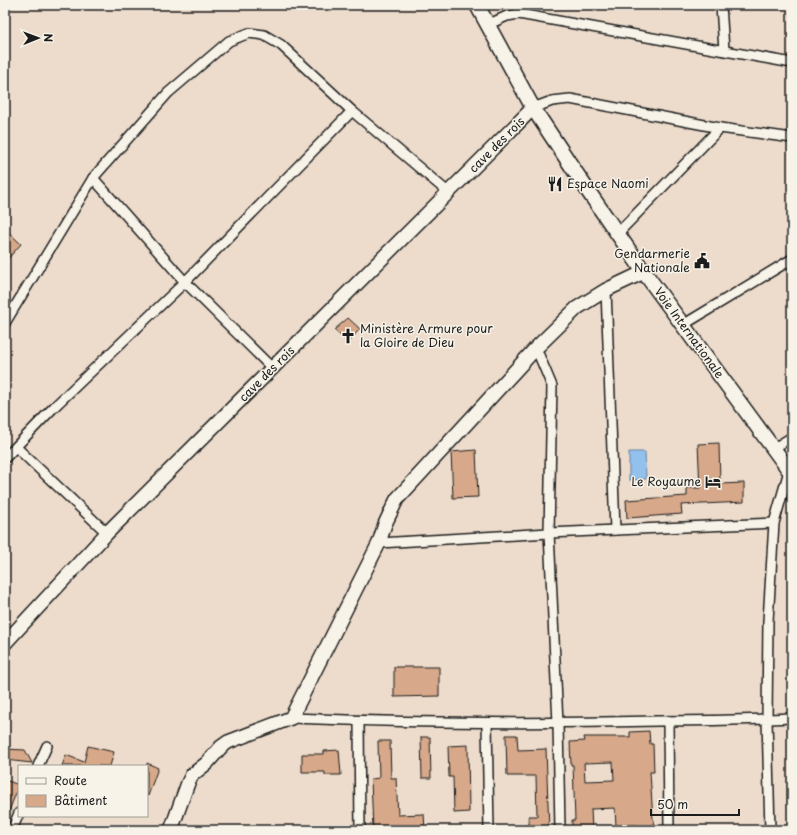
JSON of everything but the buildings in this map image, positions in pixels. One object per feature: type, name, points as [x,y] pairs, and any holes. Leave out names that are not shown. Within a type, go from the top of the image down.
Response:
[{"type":"main road","name":"Voie Internationale","points":[[477,5],[533,108],[617,234],[791,473]]},
{"type":"street","points":[[721,5],[724,50]]},
{"type":"street","points":[[487,25],[507,16],[519,14],[792,63]]},
{"type":"street","points":[[5,323],[93,178],[168,93],[228,41],[249,33],[264,35],[281,45],[352,111],[449,193]]},
{"type":"street","points":[[533,108],[552,101],[570,99],[720,128],[792,138]]},
{"type":"street","name":"cave des rois","points":[[5,643],[107,533],[533,108]]},
{"type":"street","points":[[5,457],[54,407],[185,282],[352,111]]},
{"type":"street","points":[[617,234],[720,128]]},
{"type":"street","points":[[93,178],[185,282],[273,369]]},
{"type":"street","points":[[683,325],[792,259]]},
{"type":"street","points":[[291,718],[379,543],[385,524],[397,499],[536,348],[577,308],[606,290],[644,272]]},
{"type":"street","points":[[606,290],[615,530]]},
{"type":"street","points":[[536,348],[552,386],[549,533],[558,723],[560,830]]},
{"type":"street","points":[[774,448],[792,437]]},
{"type":"street","points":[[16,447],[107,533]]},
{"type":"street","points":[[770,830],[768,621],[774,523],[791,473]]},
{"type":"street","points":[[379,543],[549,533],[774,523]]},
{"type":"street","points":[[171,830],[192,775],[207,763],[221,747],[228,742],[291,718],[359,721],[558,723],[768,720],[792,718]]},
{"type":"street","points":[[359,721],[360,830]]},
{"type":"street","points":[[668,721],[669,830]]},
{"type":"street","points":[[488,723],[489,830]]},
{"type":"street","points":[[38,765],[46,746]]},
{"type":"street","points":[[12,830],[18,815]]},
{"type":"water","points":[[629,452],[645,452],[646,479],[629,480]]},
{"type":"place","name":"Espace Naomi","points":[[555,184]]},
{"type":"place","name":"Gendarmerie Nationale","points":[[702,261]]},
{"type":"place","name":"Ministère Armure pour la Gloire de Dieu","points":[[348,336]]},
{"type":"place","name":"Le Royaume","points":[[713,482]]}]
